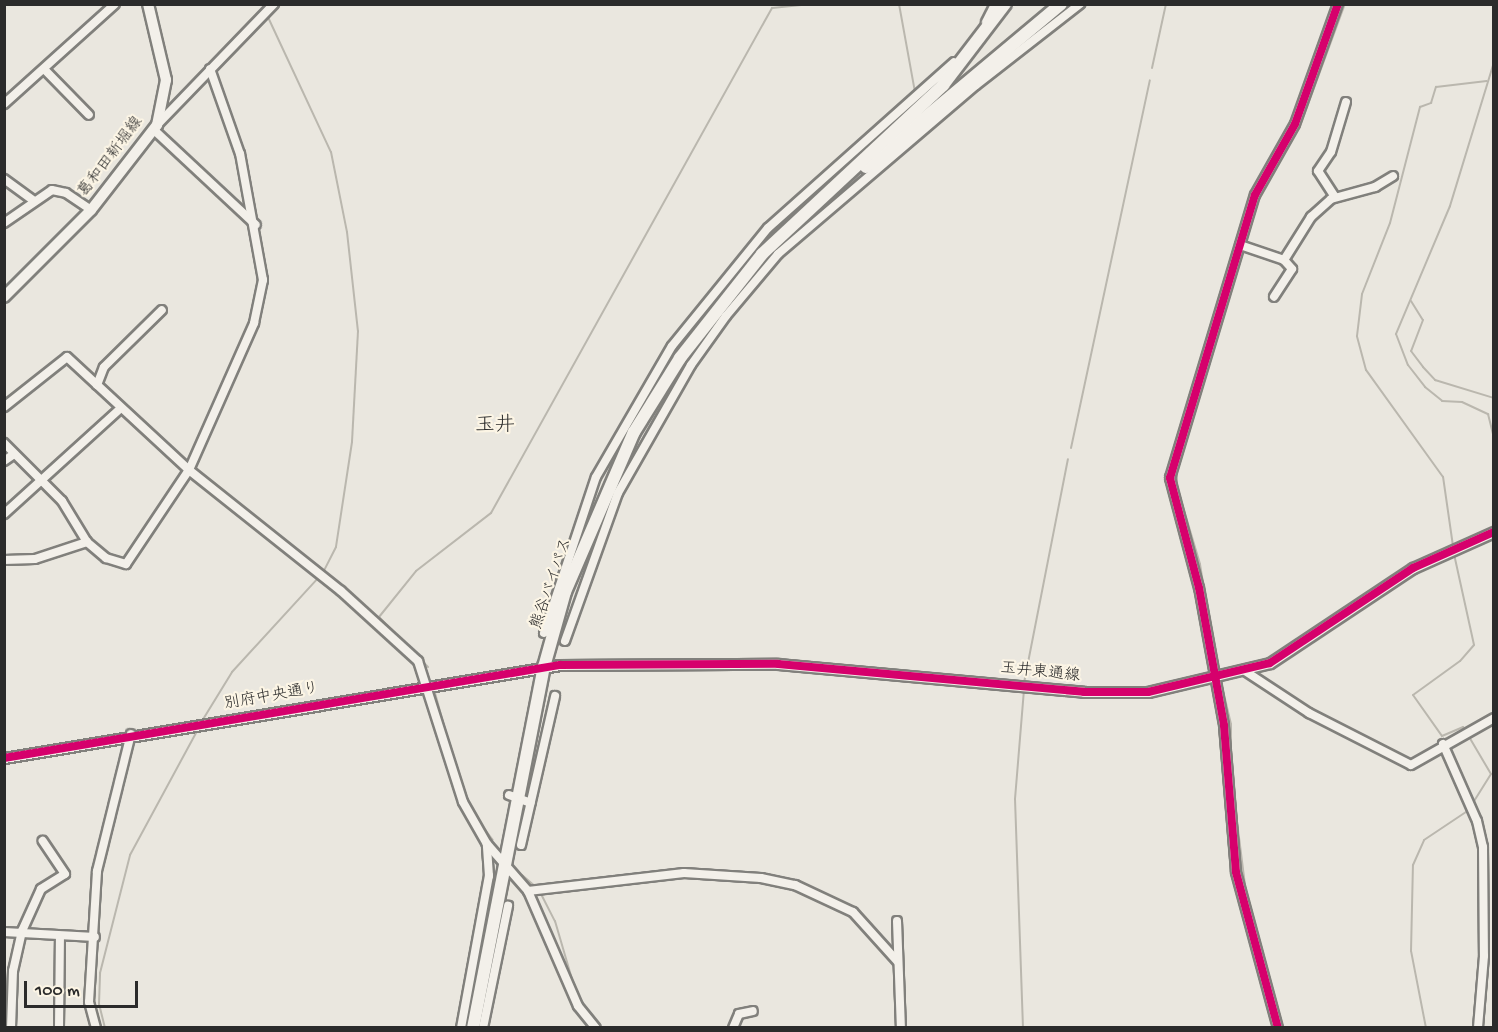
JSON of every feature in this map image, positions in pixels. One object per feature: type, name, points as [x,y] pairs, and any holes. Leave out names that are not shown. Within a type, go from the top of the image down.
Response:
[{"type":"highway","points":[[806,213],[964,57],[1005,4]]},
{"type":"highway","points":[[806,213],[974,82],[1061,4]]},
{"type":"highway","name":"熊谷バイパス","points":[[473,1028],[490,969],[513,797],[544,667],[565,592],[613,490],[634,432],[762,254],[806,213]]},
{"type":"main road","name":"葛和田新堀線","points":[[4,297],[91,210],[155,128],[166,80],[148,4]]},
{"type":"street","points":[[4,104],[115,4]]},
{"type":"street","points":[[544,633],[594,481],[672,346],[768,228],[964,57],[995,4]]},
{"type":"street","points":[[672,346],[685,359],[778,254],[974,82],[1080,4]]},
{"type":"street","points":[[1278,1028],[1236,872],[1224,725],[1217,677],[1199,588],[1170,478],[1243,246],[1263,174],[1295,124],[1338,4]]},
{"type":"street","points":[[256,225],[155,128],[272,7]]},
{"type":"street","points":[[44,69],[89,115]]},
{"type":"street","points":[[4,443],[38,480],[62,501],[87,542],[106,558],[126,564],[189,470],[254,323],[263,280],[256,225],[231,124],[210,69]]},
{"type":"street","points":[[1335,197],[1318,171],[1331,152],[1346,102]]},
{"type":"street","points":[[1284,260],[1311,217],[1335,197],[1375,187],[1393,176]]},
{"type":"street","points":[[4,179],[33,200]]},
{"type":"street","points":[[4,223],[33,200],[52,190],[66,193],[91,210]]},
{"type":"street","points":[[1243,246],[1284,260],[1292,269],[1274,297]]},
{"type":"street","points":[[97,385],[104,367],[162,310]]},
{"type":"street","points":[[4,407],[67,357],[189,470],[328,581],[418,661],[429,685],[456,782],[487,844],[528,891],[578,1006],[596,1028]]},
{"type":"street","points":[[4,514],[38,480],[122,408]]},
{"type":"street","points":[[4,461],[14,454]]},
{"type":"street","points":[[565,641],[613,490],[594,481]]},
{"type":"street","name":"玉井東通線","points":[[544,667],[767,664],[1025,686],[1148,692],[1245,671],[1296,649],[1413,567],[1494,532]]},
{"type":"street","points":[[4,560],[35,559],[87,542]]},
{"type":"street","name":"別府中央通り","points":[[4,758],[131,734],[544,667]]},
{"type":"street","points":[[1245,671],[1393,760],[1411,765],[1443,744],[1494,718]]},
{"type":"street","points":[[521,845],[555,696]]},
{"type":"street","points":[[96,1028],[89,1002],[95,937],[97,871],[131,734]]},
{"type":"street","points":[[1443,744],[1477,822],[1483,847],[1484,956],[1478,1028]]},
{"type":"street","points":[[513,797],[531,803]]},
{"type":"street","points":[[4,1027],[11,1027],[9,971],[22,931],[41,889],[65,874],[43,841]]},
{"type":"street","points":[[461,1028],[489,876],[487,844]]},
{"type":"street","points":[[528,891],[684,873],[761,878],[795,885],[853,912],[898,962]]},
{"type":"street","points":[[483,1028],[490,969],[508,906]]},
{"type":"street","points":[[897,921],[901,1028]]},
{"type":"street","points":[[4,932],[22,931],[60,936],[95,937]]},
{"type":"street","points":[[60,936],[60,1028]]},
{"type":"street","points":[[733,1028],[739,1014],[753,1011]]},
{"type":"waterway","points":[[428,667],[379,617],[416,571],[491,513],[772,8],[811,4]]},
{"type":"waterway","points":[[899,4],[915,92]]},
{"type":"waterway","points":[[1152,68],[1166,4]]},
{"type":"waterway","points":[[1281,156],[1300,126],[1345,4]]},
{"type":"waterway","points":[[267,15],[331,152],[347,232],[358,331],[352,442],[336,547],[323,573]]},
{"type":"waterway","points":[[1494,62],[1450,206],[1396,334],[1408,365],[1425,387],[1442,401],[1462,402],[1488,414],[1494,438]]},
{"type":"waterway","points":[[1071,448],[1150,80]]},
{"type":"waterway","points":[[1453,546],[1443,477],[1366,370],[1357,336],[1362,294],[1390,223],[1420,107],[1431,103],[1436,87],[1487,81]]},
{"type":"waterway","points":[[1212,640],[1200,564],[1177,487],[1177,469],[1243,249]]},
{"type":"waterway","points":[[1411,301],[1423,320],[1411,351],[1423,367],[1435,380],[1494,398]]},
{"type":"waterway","points":[[1024,683],[1068,459]]},
{"type":"waterway","points":[[1454,554],[1474,645],[1460,661],[1413,695],[1442,736],[1463,727],[1465,731]]},
{"type":"waterway","points":[[202,721],[232,672],[319,577]]},
{"type":"waterway","points":[[1220,678],[1231,724],[1231,767]]},
{"type":"waterway","points":[[1023,1028],[1015,799],[1024,689]]},
{"type":"waterway","points":[[435,693],[455,766]]},
{"type":"waterway","points":[[105,1028],[99,1004],[100,973],[130,855],[198,729]]},
{"type":"waterway","points":[[1468,735],[1491,774],[1472,805]]},
{"type":"waterway","points":[[459,777],[469,806]]},
{"type":"waterway","points":[[1233,790],[1247,901]]},
{"type":"waterway","points":[[1426,1028],[1411,951],[1413,865],[1424,840],[1469,810]]},
{"type":"waterway","points":[[477,819],[493,840]]},
{"type":"waterway","points":[[522,875],[537,888]]},
{"type":"waterway","points":[[540,892],[555,921],[576,993]]},
{"type":"waterway","points":[[1257,935],[1283,1028]]},
{"type":"cycle path","points":[[1278,1028],[1236,872],[1224,725],[1199,588],[1170,478],[1255,195],[1295,124],[1338,4]]},
{"type":"cycle path","points":[[4,758],[560,665],[778,664],[1084,692],[1148,692],[1270,663],[1413,568],[1494,532]]},
{"type":"district","name":"玉井","points":[[495,426]]}]
